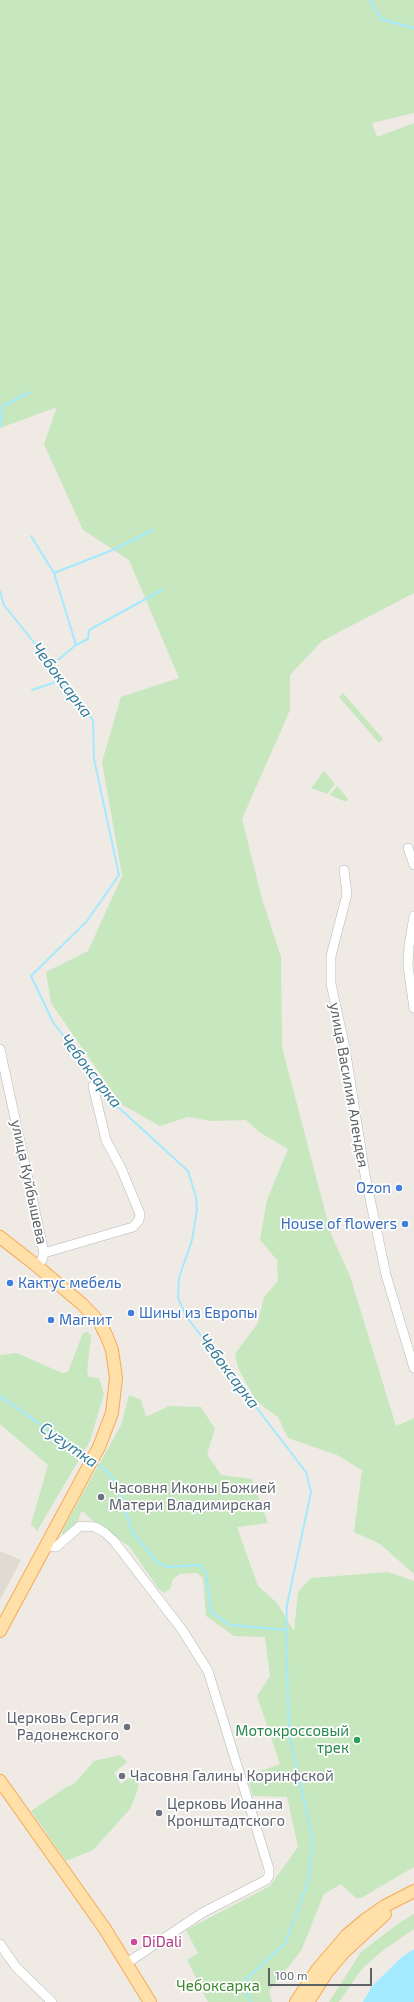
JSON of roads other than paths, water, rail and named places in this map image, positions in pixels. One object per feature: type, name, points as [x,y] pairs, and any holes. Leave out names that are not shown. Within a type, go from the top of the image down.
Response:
[{"type":"main road","points":[[0,1237],[38,1266],[82,1304],[96,1319],[107,1337],[112,1350],[116,1378],[115,1396],[110,1418],[99,1447],[0,1630]]},
{"type":"main road","points":[[0,1781],[127,1963],[150,2002]]},
{"type":"main road","points":[[296,2002],[317,1970],[347,1935],[385,1906],[413,1892]]},
{"type":"main road","points":[[308,2002],[327,1972],[357,1938],[413,1892]]},
{"type":"street","points":[[408,848],[414,865]]},
{"type":"street","name":"улица Василия Алендея","points":[[344,870],[347,894],[331,956],[331,984],[345,1048],[365,1175],[386,1275],[414,1368]]},
{"type":"street","points":[[414,916],[408,961],[409,982],[414,1008]]},
{"type":"street","name":"улица Куйбышева","points":[[0,1049],[44,1253],[38,1266]]},
{"type":"street","points":[[44,1253],[133,1227],[139,1220],[140,1214],[121,1168],[106,1140],[93,1086]]},
{"type":"street","points":[[46,1545],[56,1547],[80,1526],[95,1527],[104,1532],[114,1541],[183,1631],[208,1672],[269,1868],[269,1876],[266,1880],[202,1913],[127,1963]]},
{"type":"street","points":[[0,1944],[16,1967],[52,2002]]},
{"type":"water","points":[[414,1949],[414,2002],[363,2002],[372,1986],[402,1957]]},
{"type":"waterway","points":[[370,0],[381,19],[414,28]]},
{"type":"waterway","points":[[0,427],[3,406],[30,392]]},
{"type":"waterway","points":[[54,573],[115,549],[153,530]]},
{"type":"waterway","points":[[31,536],[54,573],[76,645],[52,665]]},
{"type":"waterway","points":[[76,645],[88,639],[89,630],[162,590]]},
{"type":"waterway","name":"Чебоксарка","points":[[0,591],[4,605],[52,665],[59,681],[93,720],[94,759],[119,875],[87,921],[31,976],[53,1022],[118,1107],[188,1171],[196,1197],[197,1210],[192,1240],[179,1278],[178,1298],[186,1316],[306,1472],[311,1492],[287,1605],[286,1630],[289,1733],[313,1841],[308,1882],[285,1944],[245,1980],[244,1987],[251,2002]]},
{"type":"waterway","points":[[32,690],[59,681]]},
{"type":"waterway","name":"Сугутка","points":[[0,1396],[88,1458]]},
{"type":"waterway","name":"Сугутка","points":[[95,1463],[109,1473],[119,1488],[132,1532],[158,1563],[169,1567],[200,1565],[206,1573],[211,1612],[230,1625],[286,1630]]},
{"type":"place","name":"Ozon","points":[[399,1188]]},
{"type":"place","name":"House of flowers","points":[[405,1224]]},
{"type":"place","name":"Кактус мебель","points":[[10,1283]]},
{"type":"place","name":"Шины из Европы","points":[[131,1313]]},
{"type":"place","name":"Магнит","points":[[51,1320]]},
{"type":"place","name":"Часовня Иконы Божией Матери Владимирская","points":[[101,1497]]},
{"type":"place","name":"Церковь Сергия Радонежского","points":[[127,1727]]},
{"type":"place","name":"Мотокроссовый трек","points":[[357,1740]]},
{"type":"place","name":"Часовня Галины Коринфской","points":[[122,1776]]},
{"type":"place","name":"Церковь Иоанна Кронштадтского","points":[[159,1813]]},
{"type":"place","name":"DiDali","points":[[134,1942]]}]
